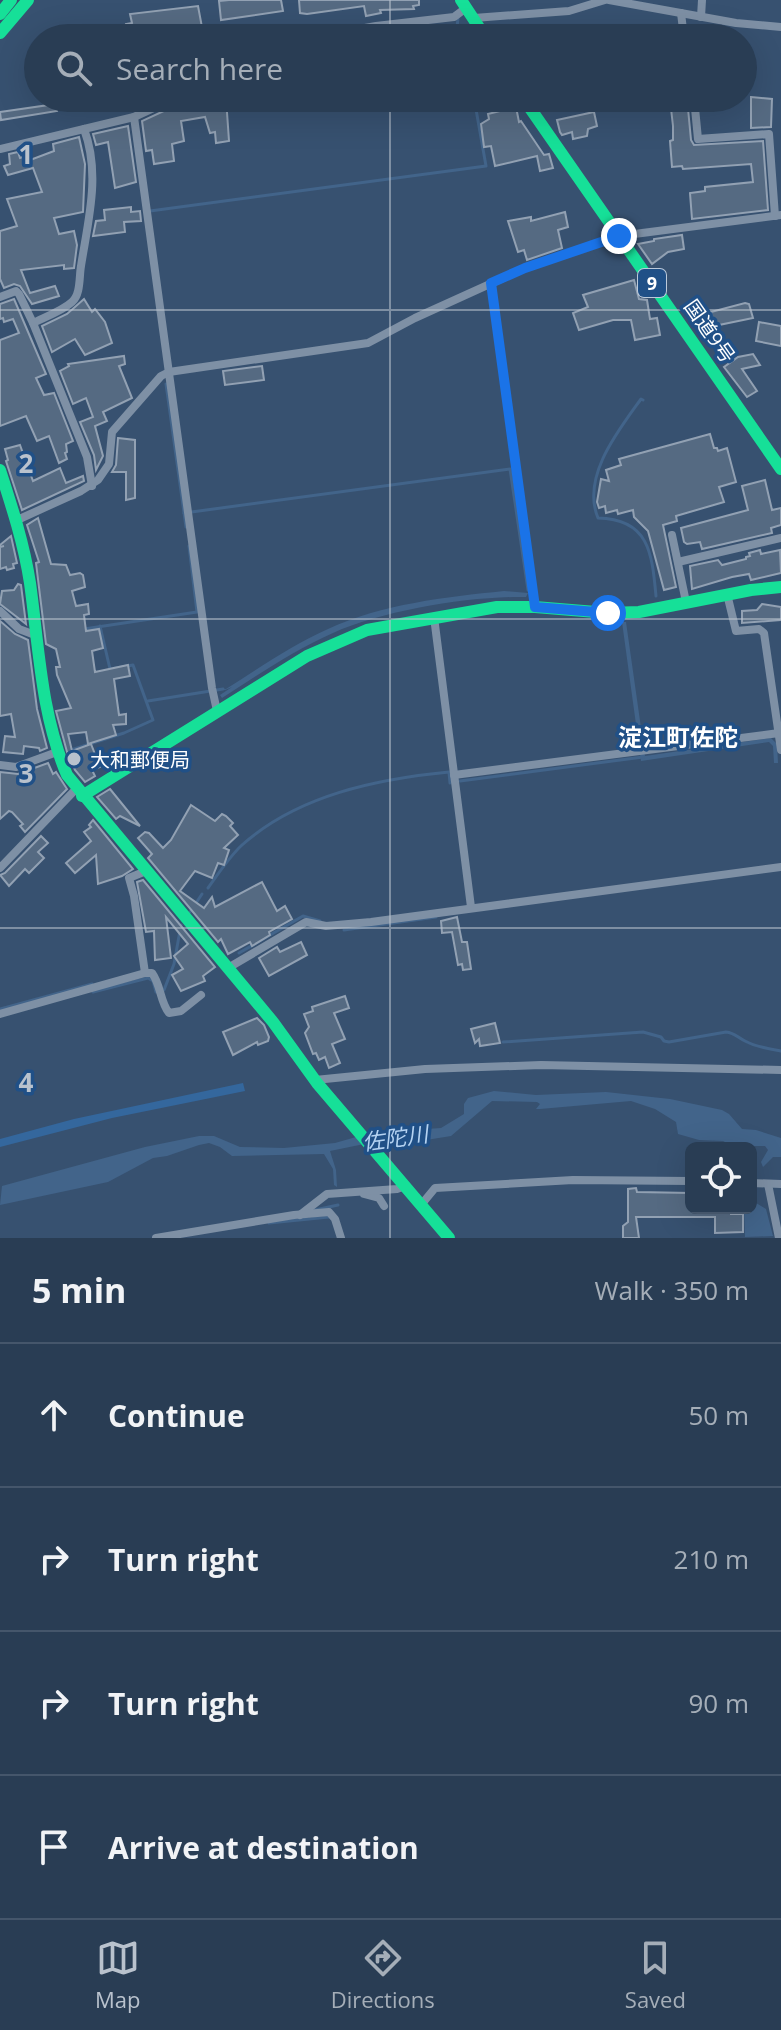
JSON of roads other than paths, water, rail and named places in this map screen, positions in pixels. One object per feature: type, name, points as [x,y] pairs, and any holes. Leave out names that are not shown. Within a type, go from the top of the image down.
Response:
[{"type":"main road","points":[[0,14],[11,0]]},
{"type":"main road","points":[[0,33],[28,0]]},
{"type":"main road","name":"国道9号","points":[[533,112],[781,469]]},
{"type":"main road","points":[[0,470],[29,573],[35,635],[57,752],[67,775],[273,1022],[316,1082],[449,1238]]},
{"type":"main road","points":[[80,792],[307,656],[367,630],[497,607],[639,612],[727,594],[781,587]]},
{"type":"street","points":[[393,24],[454,17],[467,9],[569,11],[607,0],[781,27]]},
{"type":"street","points":[[701,17],[702,0]]},
{"type":"street","points":[[681,13],[682,24]]},
{"type":"street","points":[[0,149],[145,112]]},
{"type":"street","points":[[15,521],[92,486],[109,464],[112,432],[161,376],[169,372],[368,343],[525,268],[619,236],[778,216],[769,134],[698,139],[695,112]]},
{"type":"street","points":[[134,117],[217,711]]},
{"type":"street","points":[[33,323],[74,301],[79,289],[88,235],[92,179],[92,162],[84,129]]},
{"type":"street","points":[[491,283],[535,607]]},
{"type":"street","points":[[0,297],[16,291],[19,294],[87,457],[92,486]]},
{"type":"street","points":[[672,535],[686,602]]},
{"type":"street","points":[[678,562],[781,538]]},
{"type":"street","points":[[727,594],[736,631],[759,629],[764,633],[781,750]]},
{"type":"street","points":[[0,611],[19,629],[35,635]]},
{"type":"street","points":[[434,617],[471,907]]},
{"type":"street","points":[[454,775],[779,733]]},
{"type":"street","points":[[0,765],[16,767],[57,752]]},
{"type":"street","points":[[0,868],[80,792]]},
{"type":"street","points":[[228,968],[306,922],[326,926],[371,922],[781,867]]},
{"type":"street","points":[[145,973],[129,878],[146,871]]},
{"type":"street","points":[[0,1014],[145,973],[152,973],[157,980],[169,1013],[181,1011],[201,995]]},
{"type":"street","points":[[316,1082],[425,1069],[541,1065],[781,1070]]},
{"type":"street","points":[[421,1205],[435,1188],[573,1180],[685,1181]]},
{"type":"street","points":[[757,1183],[781,1184]]},
{"type":"street","points":[[299,1215],[327,1194],[397,1189],[403,1184]]},
{"type":"street","points":[[768,1184],[779,1238]]},
{"type":"street","points":[[360,1192],[382,1203]]},
{"type":"street","points":[[156,1238],[299,1215],[332,1214],[341,1238]]},
{"type":"water","points":[[504,591],[528,593],[526,597],[428,606],[354,625],[304,647],[222,698],[220,695],[232,687],[225,690],[221,689],[226,689],[289,649],[349,620],[414,603]]},
{"type":"water","points":[[622,622],[626,622],[645,756],[771,738],[777,744],[778,763],[774,763],[773,746],[769,742],[641,761]]},
{"type":"water","name":"佐陀川","points":[[494,1091],[536,1095],[606,1092],[670,1099],[722,1110],[742,1129],[781,1138],[781,1157],[773,1157],[763,1167],[761,1162],[768,1150],[765,1146],[757,1146],[757,1142],[699,1140],[678,1134],[676,1122],[655,1109],[631,1101],[536,1109],[540,1104],[537,1102],[492,1101],[451,1136],[420,1141],[374,1142],[330,1151],[337,1187],[334,1185],[333,1169],[324,1154],[232,1156],[209,1143],[153,1158],[108,1182],[0,1205],[2,1186],[145,1147],[214,1136],[240,1147],[284,1148],[335,1143],[370,1133],[441,1128],[464,1114],[464,1104],[468,1098]]},
{"type":"water","points":[[757,1204],[766,1209],[773,1236],[745,1237],[744,1214],[757,1214]]},
{"type":"waterway","points":[[457,24],[458,18]]},
{"type":"waterway","points":[[150,211],[486,166],[476,112]]},
{"type":"waterway","points":[[166,384],[186,527]]},
{"type":"waterway","points":[[643,400],[622,425],[604,455],[594,487],[594,502],[598,518],[628,525],[645,541],[656,596]]},
{"type":"waterway","points":[[184,513],[510,469],[528,590]]},
{"type":"waterway","points":[[84,629],[197,612],[189,546]]},
{"type":"waterway","points":[[71,750],[153,720],[133,665],[110,669],[100,626]]},
{"type":"waterway","points":[[148,701],[223,689]]},
{"type":"waterway","points":[[460,781],[643,757]]},
{"type":"waterway","points":[[208,888],[242,845],[288,813],[313,802],[367,785],[422,775],[449,772],[450,783]]},
{"type":"waterway","points":[[190,912],[202,894]]},
{"type":"waterway","points":[[239,953],[303,916],[320,921]]},
{"type":"waterway","points":[[344,930],[436,917]]},
{"type":"waterway","points":[[0,1009],[92,984],[93,992],[148,978],[153,981],[156,992],[164,990],[174,964],[181,925]]},
{"type":"waterway","points":[[503,1042],[643,1032],[669,1042],[726,1032],[754,1045],[781,1051]]},
{"type":"waterway","points":[[315,1210],[338,1205]]},
{"type":"waterway","points":[[269,1223],[329,1217]]},
{"type":"place","name":"大和郵便局","points":[[74,759]]},
{"type":"district","name":"淀江町佐陀","points":[[678,736]]}]
